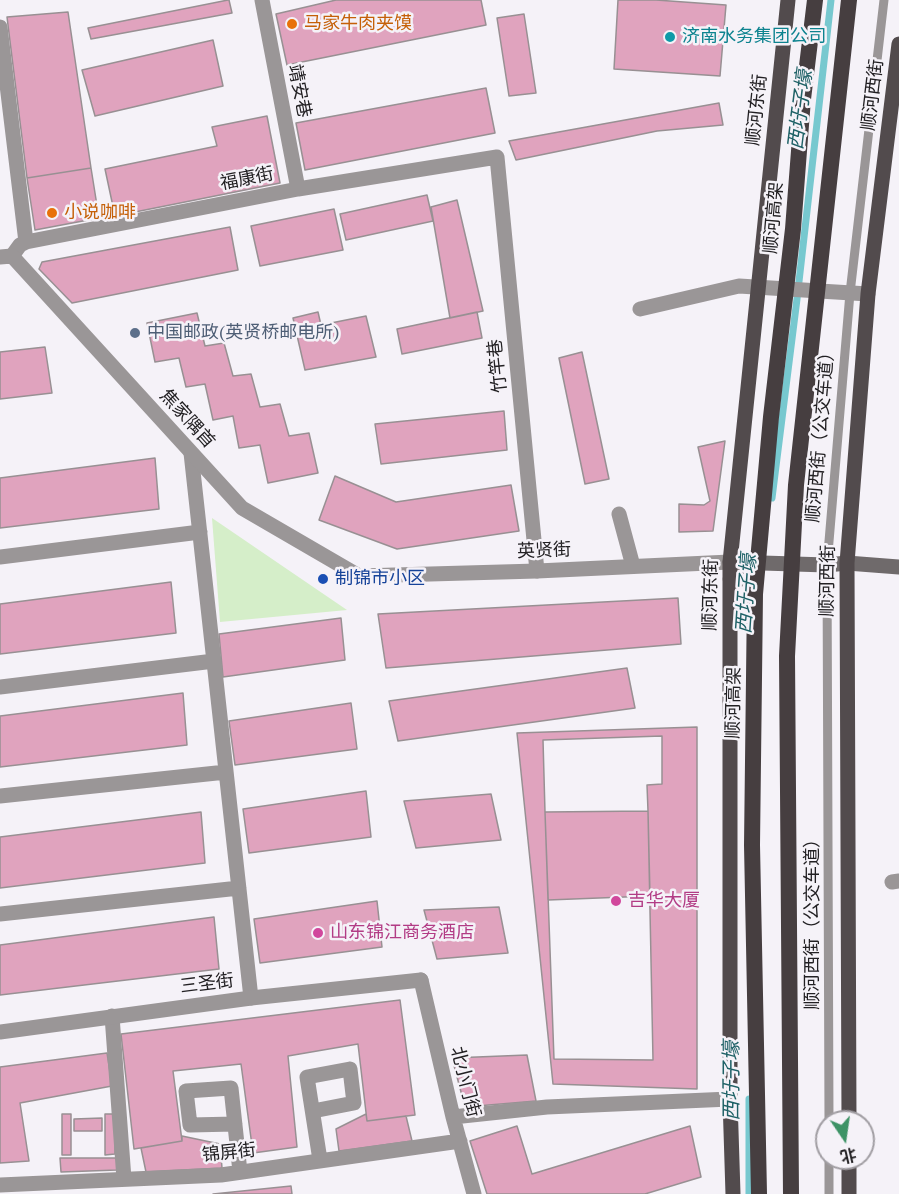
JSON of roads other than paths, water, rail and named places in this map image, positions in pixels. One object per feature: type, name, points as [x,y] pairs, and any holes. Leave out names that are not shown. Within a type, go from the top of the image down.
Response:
[{"type":"highway","name":"顺河高架","points":[[759,1194],[752,845],[755,594],[814,0]]},
{"type":"highway","points":[[791,1194],[788,644],[796,485],[849,0]]},
{"type":"main road","name":"顺河东街","points":[[733,1194],[730,1099],[736,579],[730,562],[788,0]]},
{"type":"main road","name":"顺河西街","points":[[849,1110],[847,563],[868,294],[893,139],[899,44]]},
{"type":"main road","points":[[730,562],[827,565],[847,563],[899,567]]},
{"type":"main road","points":[[849,1170],[849,1194]]},
{"type":"street","name":"靖安巷","points":[[262,0],[298,189]]},
{"type":"street","points":[[0,27],[26,242],[6,256]]},
{"type":"street","name":"福康街","points":[[26,242],[298,189],[497,157]]},
{"type":"street","name":"竹竿巷","points":[[497,157],[537,571]]},
{"type":"street","name":"焦家隅首","points":[[6,256],[242,508],[359,576]]},
{"type":"street","points":[[640,309],[739,286],[868,294]]},
{"type":"street","points":[[191,453],[250,998]]},
{"type":"street","points":[[619,514],[633,566]]},
{"type":"street","points":[[0,557],[200,532]]},
{"type":"street","name":"英贤街","points":[[359,576],[730,562]]},
{"type":"street","points":[[0,687],[214,661]]},
{"type":"street","points":[[0,796],[226,772]]},
{"type":"street","points":[[0,914],[239,888]]},
{"type":"street","name":"三圣街","points":[[0,1032],[250,998],[420,980]]},
{"type":"street","name":"北小门街","points":[[420,980],[474,1194]]},
{"type":"street","points":[[112,1016],[124,1179]]},
{"type":"street","points":[[453,1117],[547,1107],[730,1099]]},
{"type":"street","points":[[313,1111],[320,1160]]},
{"type":"street","points":[[235,1125],[240,1172]]},
{"type":"street","name":"锦屏街","points":[[0,1185],[221,1175],[460,1141]]},
{"type":"lane","name":"顺河西街（公交车道）","points":[[829,1110],[827,565],[850,293],[884,0]]},
{"type":"lane","points":[[829,1170],[829,1194]]},
{"type":"waterway","name":"西圩子壕","points":[[772,498],[831,0]]},
{"type":"waterway","name":"西圩子壕","points":[[749,1099],[749,1194]]},
{"type":"place","name":"马家牛肉夹馍","points":[[292,24]]},
{"type":"place","name":"济南水务集团公司","points":[[670,37]]},
{"type":"place","name":"小说咖啡","points":[[52,213]]},
{"type":"place","name":"中国邮政(英贤桥邮电所)","points":[[135,333]]},
{"type":"place","name":"制锦市小区","points":[[323,579]]},
{"type":"place","name":"吉华大厦","points":[[616,901]]},
{"type":"place","name":"山东锦江商务酒店","points":[[318,933]]}]
